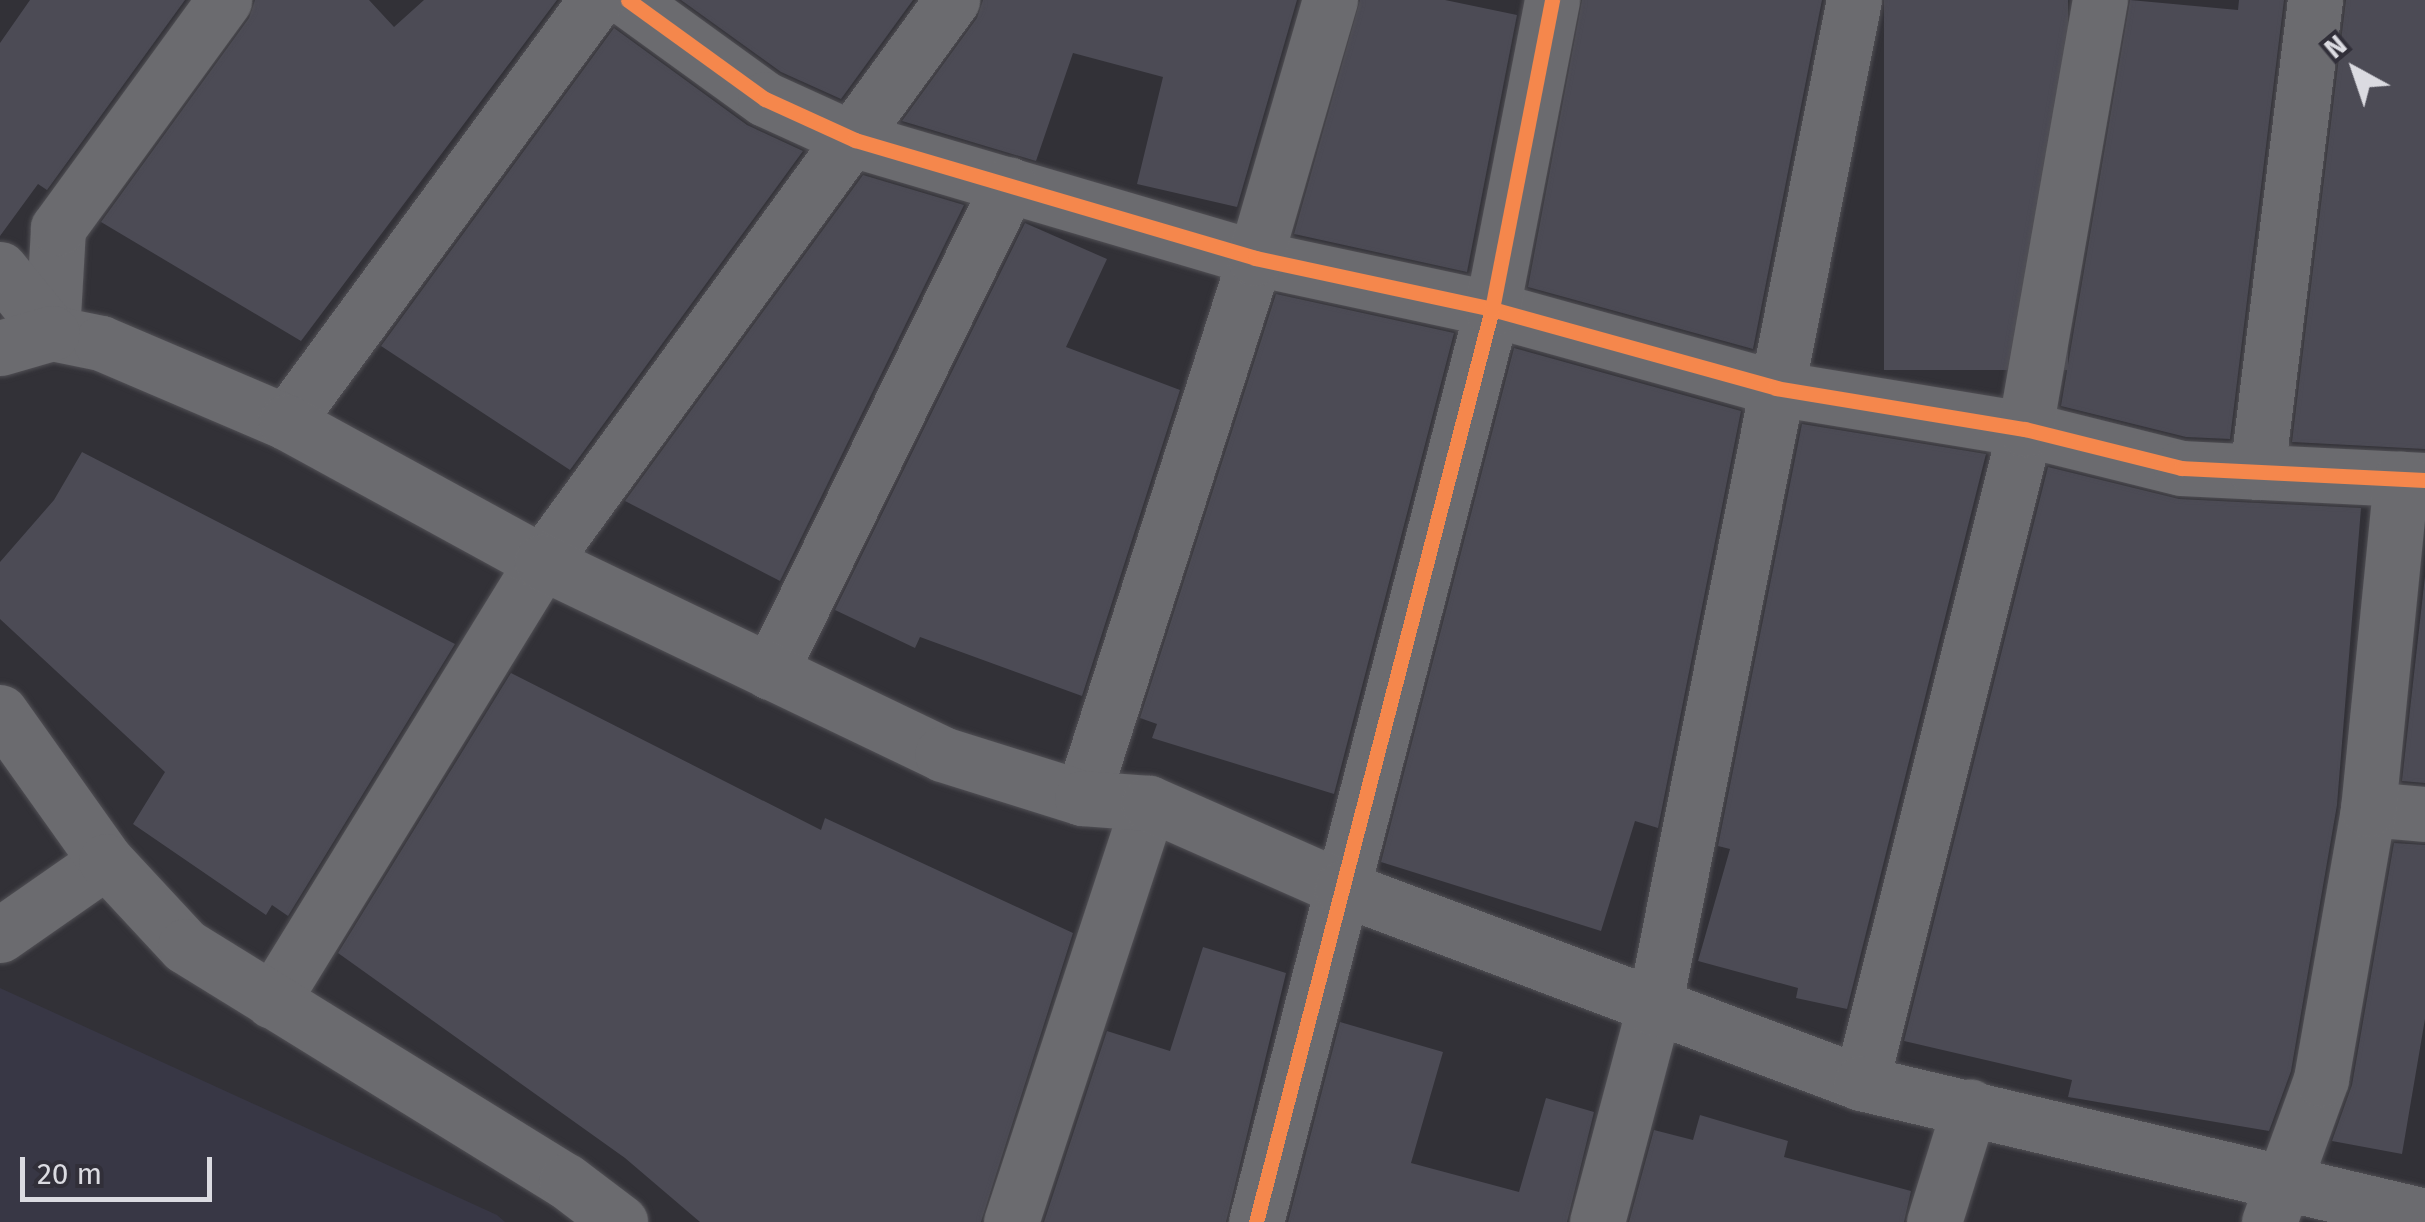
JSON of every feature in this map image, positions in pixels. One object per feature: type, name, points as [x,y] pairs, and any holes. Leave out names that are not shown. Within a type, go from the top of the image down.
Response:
[{"type":"street","points":[[52,333],[58,228],[224,0]]},
{"type":"street","points":[[286,422],[596,0]]},
{"type":"street","points":[[628,0],[766,99],[855,140],[1256,258],[1492,309],[1776,388],[2025,428],[2180,468],[2413,480],[2368,808],[2322,1079],[2276,1201]]},
{"type":"street","points":[[272,1001],[542,562],[855,140],[952,0]]},
{"type":"street","points":[[1082,798],[1256,258],[1330,0]]},
{"type":"street","points":[[1256,1222],[1492,309],[1552,0]]},
{"type":"street","points":[[1597,1222],[1654,1008],[1854,0]]},
{"type":"street","points":[[1861,1082],[2025,428],[2100,0]]},
{"type":"street","points":[[2257,472],[2316,0]]},
{"type":"street","points":[[770,672],[1008,184]]},
{"type":"street","points":[[0,269],[52,333]]},
{"type":"street","points":[[0,348],[52,333],[101,343],[286,422],[542,562],[942,754],[1082,798],[1149,803],[1342,888],[1654,1008],[1861,1082],[1970,1106],[2276,1201],[2425,1216]]},
{"type":"street","points":[[0,712],[106,861],[185,946],[566,1182],[620,1222]]},
{"type":"street","points":[[1011,1222],[1149,803]]},
{"type":"street","points":[[2368,808],[2425,814]]},
{"type":"street","points":[[0,936],[106,861]]},
{"type":"street","points":[[1934,1222],[1970,1106]]},
{"type":"shaded area","points":[[0,988],[497,1215],[505,1222],[0,1222]]},
{"type":"building","points":[[30,0],[185,0],[47,190],[38,184],[0,236],[0,43]]},
{"type":"building","points":[[255,0],[369,0],[394,27],[424,0],[557,0],[301,341],[101,222],[249,18]]},
{"type":"building","points":[[681,0],[913,0],[841,99],[781,72]]},
{"type":"building","points":[[983,0],[1297,0],[1237,207],[1137,184],[1163,77],[1073,53],[1036,161],[902,121],[977,18]]},
{"type":"building","points":[[1360,0],[1445,0],[1517,15],[1467,272],[1294,234]]},
{"type":"building","points":[[1582,0],[1822,0],[1753,349],[1528,287]]},
{"type":"building","points":[[1884,0],[2068,0],[2068,370],[1884,370]]},
{"type":"building","points":[[2130,0],[2238,10],[2239,0],[2284,0],[2230,439],[2186,437],[2061,406]]},
{"type":"building","points":[[2346,0],[2425,0],[2425,449],[2292,442]]},
{"type":"building","points":[[614,28],[747,125],[803,151],[570,470],[381,346]]},
{"type":"building","points":[[863,175],[964,205],[780,581],[625,501]]},
{"type":"building","points":[[1025,223],[1107,259],[1066,347],[1180,390],[1082,696],[920,637],[915,648],[835,610]]},
{"type":"building","points":[[1276,294],[1454,333],[1334,794],[1152,738],[1157,724],[1140,718]]},
{"type":"building","points":[[1514,348],[1741,411],[1658,828],[1635,821],[1601,931],[1381,862]]},
{"type":"building","points":[[1802,424],[1986,454],[1847,1009],[1796,998],[1798,988],[1698,961],[1730,849],[1718,846]]},
{"type":"building","points":[[82,452],[455,644],[288,916],[272,905],[266,915],[133,824],[165,772],[0,619],[0,562],[54,500]]},
{"type":"building","points":[[2048,467],[2179,499],[2361,508],[2337,805],[2291,1071],[2269,1131],[2068,1097],[2072,1080],[1904,1041]]},
{"type":"building","points":[[2425,576],[2425,783],[2402,781]]},
{"type":"building","points":[[511,673],[821,830],[825,818],[1073,933],[981,1222],[700,1222],[625,1158],[338,953]]},
{"type":"building","points":[[2394,843],[2425,845],[2425,1019],[2402,1154],[2332,1141],[2352,1085]]},
{"type":"building","points":[[1203,947],[1286,973],[1226,1222],[1044,1222],[1107,1031],[1170,1051]]},
{"type":"building","points":[[1340,1022],[1443,1052],[1411,1163],[1519,1192],[1546,1098],[1594,1112],[1567,1222],[1288,1222]]},
{"type":"building","points":[[1700,1115],[1788,1141],[1784,1157],[1911,1191],[1904,1222],[1629,1222],[1654,1130],[1693,1140]]},
{"type":"cycle path","points":[[628,0],[765,99],[855,140],[1255,258],[1492,309],[1776,388],[2025,429],[2181,468],[2425,480]]},
{"type":"cycle path","points":[[1256,1222],[1492,309],[1552,0]]}]
